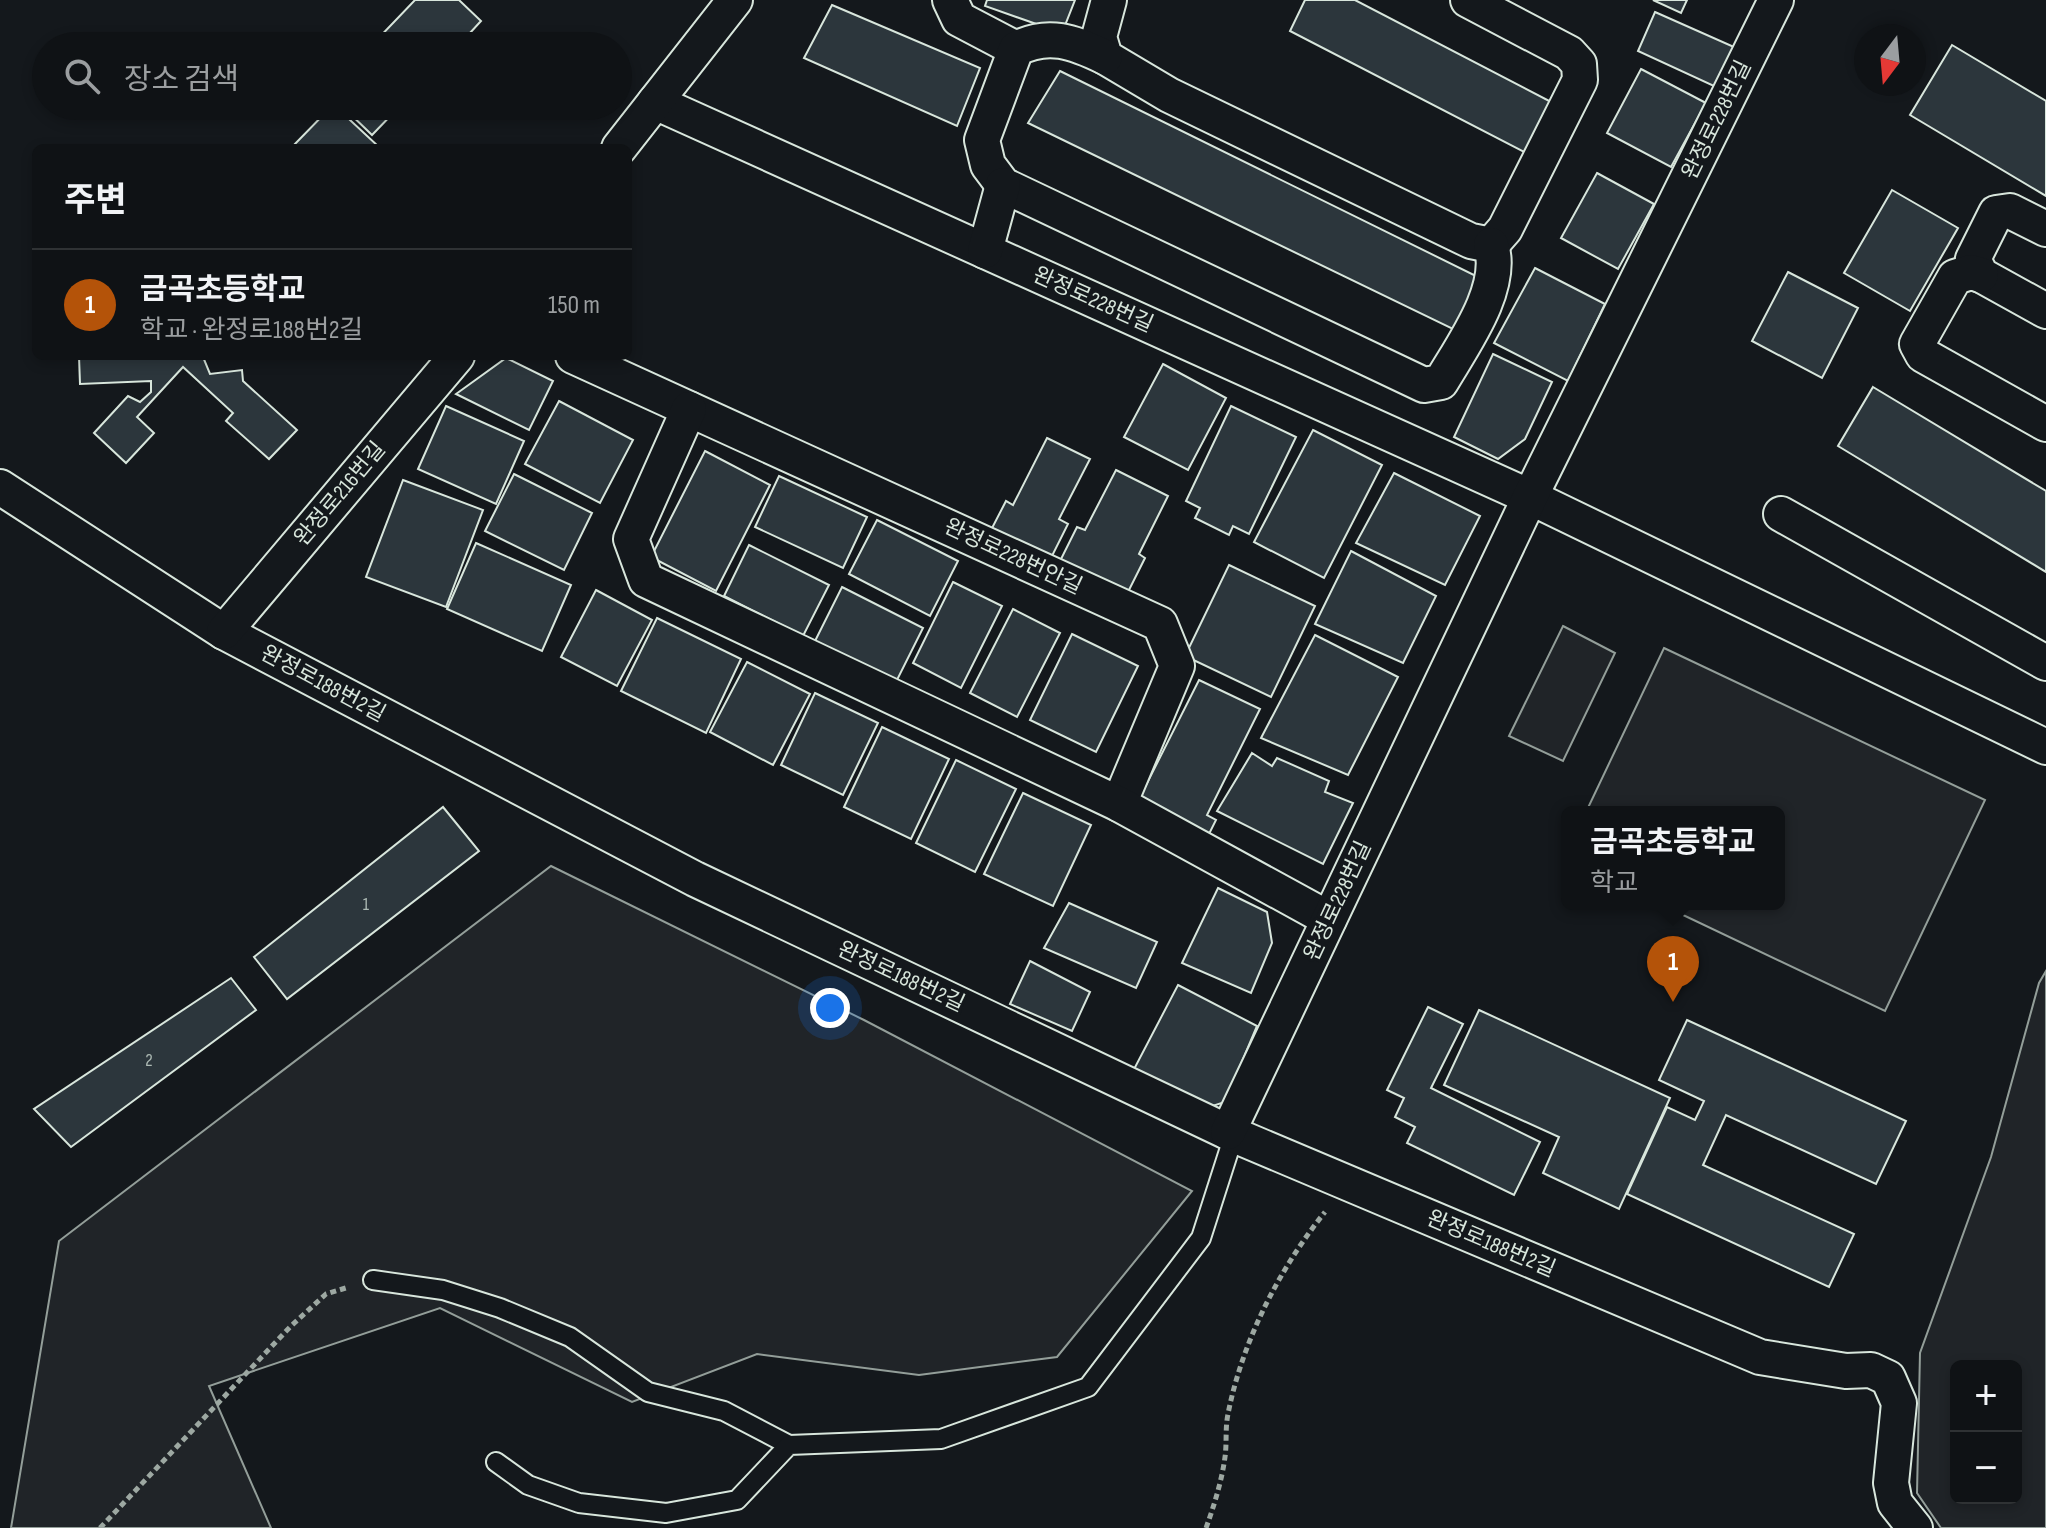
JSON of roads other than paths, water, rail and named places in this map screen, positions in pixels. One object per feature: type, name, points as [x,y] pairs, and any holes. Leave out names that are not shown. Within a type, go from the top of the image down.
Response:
[{"type":"street","points":[[622,144],[735,0]]},
{"type":"street","points":[[950,0],[959,19],[1016,49]]},
{"type":"street","points":[[1105,57],[1099,37],[1109,0]]},
{"type":"street","points":[[1468,0],[1569,53],[1579,64],[1580,80],[1505,229],[1491,245]]},
{"type":"street","name":"완정로228번길","points":[[1231,1134],[1329,919],[1530,497],[1776,0]]},
{"type":"street","points":[[1063,39],[1105,57],[1169,95],[1471,241],[1491,245],[1495,260],[1486,297],[1441,382],[1424,385],[1003,185],[988,165],[982,140],[1016,49],[1033,40],[1063,39]]},
{"type":"street","name":"완정로228번길","points":[[655,102],[1530,497]]},
{"type":"street","points":[[985,251],[1003,185]]},
{"type":"street","points":[[1981,275],[1973,259],[1996,213],[2010,211],[2046,229]]},
{"type":"street","points":[[2046,311],[1971,272],[1955,277],[1917,344],[1923,355],[2046,424]]},
{"type":"street","name":"완정로216번길","points":[[224,632],[454,360]]},
{"type":"street","name":"완정로228번안길","points":[[582,360],[1160,624],[1177,666],[1119,804]]},
{"type":"street","points":[[689,409],[631,539],[646,580],[1119,804],[1329,919]]},
{"type":"street","name":"완정로188번2길","points":[[0,487],[224,632],[695,879],[1231,1134],[1760,1357],[1846,1371],[1871,1370],[1888,1378],[1899,1403],[1891,1483],[1895,1503],[1915,1528]]},
{"type":"street","points":[[1530,497],[2046,747]]},
{"type":"street","points":[[1781,514],[2046,663]]},
{"type":"lane","points":[[373,1280],[443,1290],[500,1308],[570,1337],[648,1392],[724,1411],[789,1445],[941,1439],[1088,1387],[1201,1238],[1231,1134]]},
{"type":"lane","points":[[496,1462],[528,1485],[579,1503],[666,1513],[737,1500],[789,1445]]},
{"type":"place","name":"금곡초등학교","points":[[1673,1002]]}]
